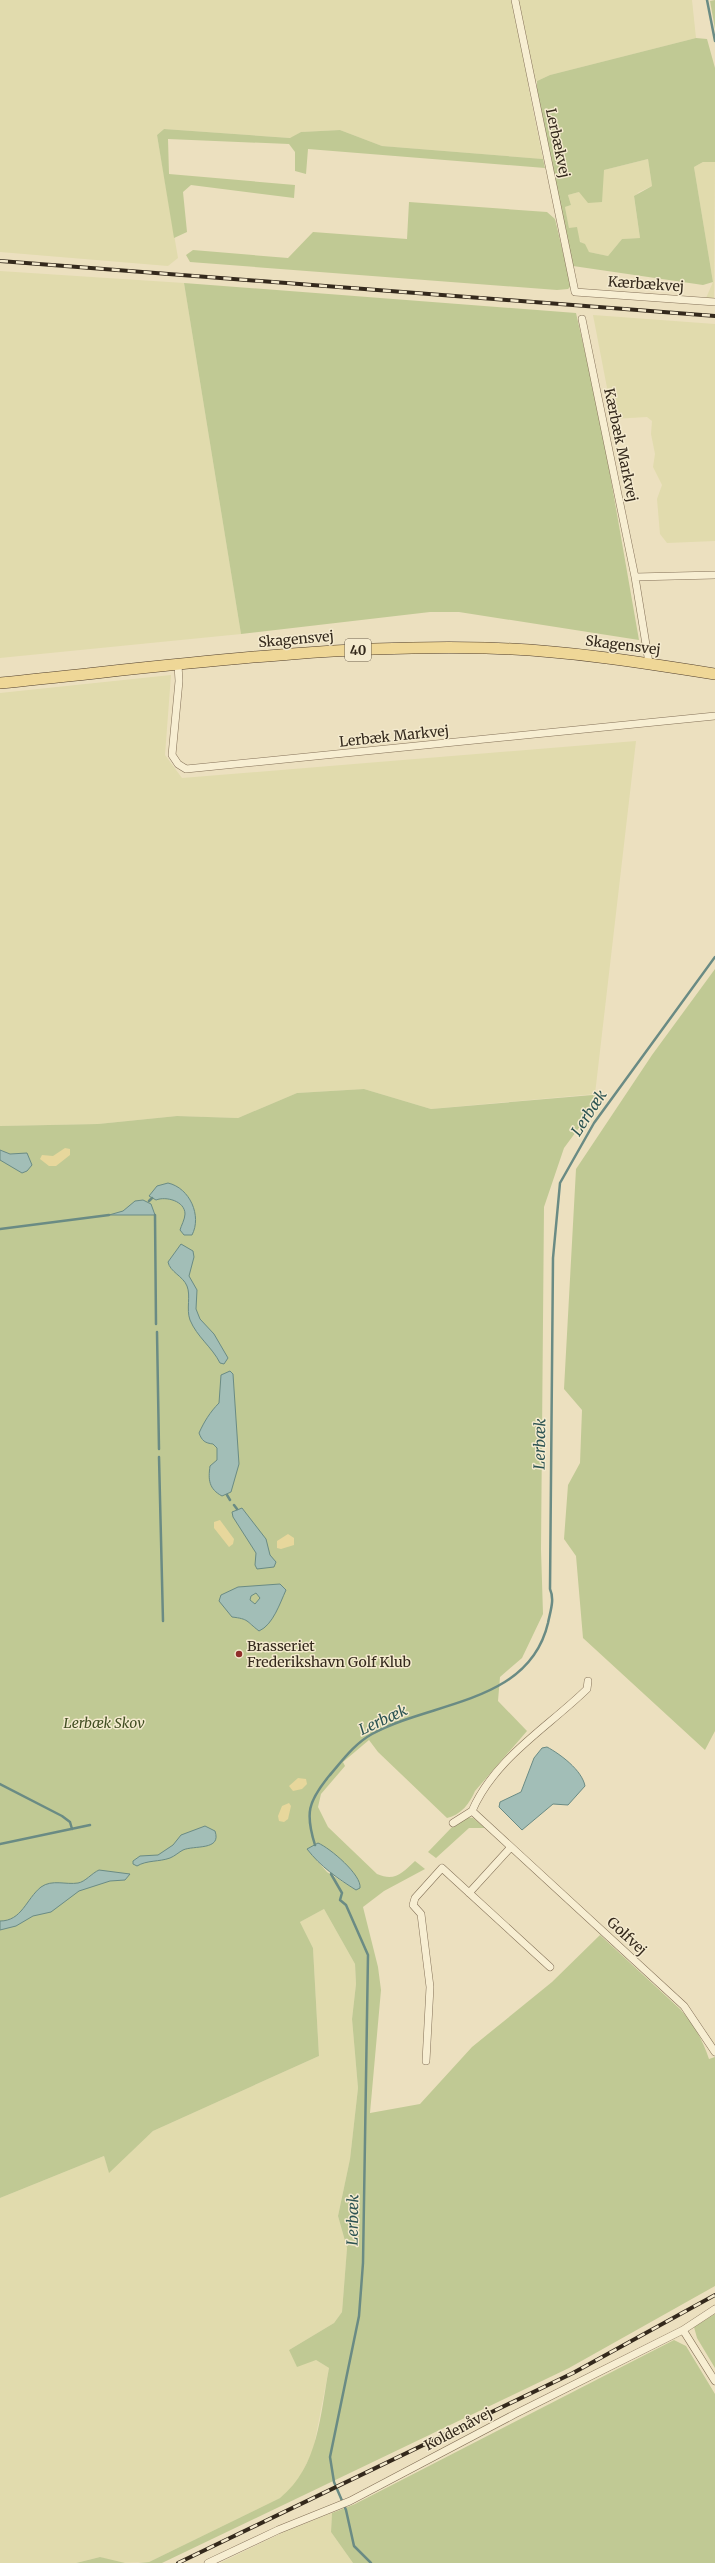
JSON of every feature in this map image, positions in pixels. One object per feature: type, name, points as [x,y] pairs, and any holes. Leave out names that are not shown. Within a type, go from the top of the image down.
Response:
[{"type":"main road","name":"Skagensvej","points":[[0,683],[341,650],[406,648],[522,650],[649,663],[715,674]]},
{"type":"street","name":"Lerbækvej","points":[[515,0],[575,292]]},
{"type":"street","name":"Kærbækvej","points":[[575,292],[715,302]]},
{"type":"street","name":"Kærbæk Markvej","points":[[582,319],[635,577],[649,663]]},
{"type":"street","points":[[635,577],[715,575]]},
{"type":"street","name":"Lerbæk Markvej","points":[[178,665],[179,681],[172,755],[178,764],[186,769],[715,716]]},
{"type":"street","points":[[453,1823],[472,1811],[478,1796],[493,1776],[536,1731],[587,1689],[588,1681]]},
{"type":"street","name":"Golfvej","points":[[472,1811],[684,2006],[715,2052]]},
{"type":"street","points":[[469,1893],[511,1847]]},
{"type":"street","points":[[426,2061],[430,1987],[421,1914],[413,1905],[415,1898],[442,1868],[550,1968]]},
{"type":"street","name":"Koldenåvej","points":[[208,2563],[278,2530],[350,2502],[515,2414],[683,2330],[715,2309]]},
{"type":"street","points":[[683,2330],[715,2381]]},
{"type":"shaded area","points":[[0,0],[692,0],[696,38],[550,75],[528,85],[543,159],[382,146],[340,130],[301,132],[291,138],[164,129],[157,135],[178,258],[168,266],[0,252]]},
{"type":"shaded area","points":[[648,159],[652,186],[639,192],[634,197],[640,238],[622,239],[608,256],[589,252],[569,228],[565,207],[571,205],[568,195],[579,192],[604,170]]},
{"type":"shaded area","points":[[703,162],[715,162],[714,299],[706,298],[713,282],[694,167]]},
{"type":"shaded area","points":[[0,271],[184,283],[241,634],[0,658]]},
{"type":"shaded area","points":[[593,315],[715,324],[715,541],[667,543],[660,534],[657,499],[662,485],[653,467],[655,454],[651,434],[652,421],[647,417],[613,419]]},
{"type":"shaded area","points":[[171,675],[165,755],[182,778],[636,741],[595,1094],[431,1109],[364,1089],[297,1093],[238,1118],[177,1116],[98,1124],[0,1126],[0,693]]},
{"type":"shaded area","points":[[324,1909],[355,1964],[356,1984],[352,2019],[358,2088],[350,2159],[338,2216],[347,2248],[342,2312],[334,2323],[289,2350],[316,2360],[329,2368],[313,2451],[295,2486],[280,2498],[149,2562],[118,2563],[100,2557],[76,2563],[0,2563],[0,2198],[104,2156],[109,2172],[153,2131],[319,2056],[313,1948],[300,1922]]},
{"type":"shaded area","points":[[332,2513],[331,2532],[353,2563],[220,2563],[284,2532]]},
{"type":"green space","points":[[715,0],[715,29],[710,1]]},
{"type":"green space","points":[[696,38],[707,39],[715,68],[715,162],[703,162],[694,167],[713,282],[703,285],[573,266],[537,93],[537,81],[550,75]],"holes":[[[648,159],[652,186],[634,196],[640,238],[622,239],[608,256],[589,252],[585,244],[580,242],[577,227],[569,228],[565,207],[571,205],[568,195],[579,192],[588,203],[602,202],[604,170]]]},
{"type":"green space","points":[[164,129],[290,138],[301,132],[340,130],[382,146],[543,159],[545,168],[308,149],[306,174],[295,171],[295,152],[289,144],[168,139],[169,174],[295,185],[294,198],[191,185],[183,192],[187,232],[174,238],[157,135]]},
{"type":"green space","points":[[409,202],[547,212],[555,219],[571,286],[568,289],[557,290],[190,262],[186,255],[193,250],[288,258],[313,232],[407,239]]},
{"type":"green space","points":[[184,283],[576,313],[600,417],[639,640],[459,612],[430,612],[241,634]]},
{"type":"green space","points":[[715,969],[715,1731],[705,1750],[583,1638],[576,1556],[564,1539],[568,1485],[580,1463],[582,1410],[564,1389],[576,1169],[652,1055]]},
{"type":"green space","name":"Lerbæk Skov","points":[[364,1089],[431,1109],[604,1094],[564,1148],[544,1207],[541,1550],[543,1614],[522,1658],[500,1677],[498,1701],[527,1731],[475,1791],[464,1808],[457,1814],[447,1818],[378,1752],[369,1740],[343,1762],[345,1766],[321,1794],[318,1807],[328,1827],[377,1874],[394,1877],[415,1861],[425,1869],[384,1891],[363,1907],[378,1967],[381,1990],[370,2113],[420,2104],[472,2047],[552,1982],[600,1935],[680,2009],[698,2033],[709,2059],[715,2057],[715,2286],[569,2368],[162,2563],[138,2563],[149,2562],[280,2498],[293,2485],[303,2471],[316,2439],[329,2368],[316,2360],[297,2367],[289,2350],[334,2323],[342,2312],[347,2248],[338,2216],[350,2159],[358,2088],[352,2019],[356,1984],[355,1964],[324,1909],[300,1922],[313,1948],[319,2056],[153,2131],[109,2173],[104,2156],[0,2198],[0,1126],[98,1124],[177,1116],[238,1118],[297,1093]],"holes":[[[307,1849],[356,1890],[327,1872]]]},
{"type":"green space","points":[[466,1817],[473,1818],[485,1828],[469,1828],[436,1858],[428,1852],[454,1825]]},
{"type":"green space","points":[[715,2314],[715,2368],[697,2338],[694,2327]]},
{"type":"green space","points":[[674,2340],[686,2346],[715,2394],[715,2563],[353,2563],[331,2532],[332,2513],[355,2504]]},
{"type":"green space","points":[[100,2557],[125,2563],[76,2563]]},
{"type":"sand","points":[[65,1148],[70,1149],[70,1155],[56,1166],[49,1166],[40,1159],[42,1155],[53,1156]]},
{"type":"sand","points":[[220,1520],[234,1539],[233,1544],[229,1547],[214,1528],[214,1522]]},
{"type":"sand","points":[[288,1534],[294,1538],[294,1545],[281,1549],[277,1548],[277,1541]]},
{"type":"sand","points":[[298,1778],[306,1779],[307,1784],[302,1789],[293,1791],[289,1786]]},
{"type":"sand","points":[[289,1803],[291,1806],[288,1819],[284,1822],[279,1821],[278,1816],[282,1806]]},
{"type":"water","points":[[0,1150],[10,1154],[27,1153],[32,1165],[27,1171],[22,1173],[0,1160]]},
{"type":"water","points":[[168,1183],[176,1186],[182,1191],[192,1204],[196,1220],[192,1235],[184,1235],[180,1230],[185,1214],[182,1206],[170,1199],[156,1200],[149,1196],[157,1186]]},
{"type":"water","points":[[143,1200],[151,1204],[155,1215],[109,1215],[123,1211],[135,1201]]},
{"type":"water","points":[[181,1244],[193,1251],[194,1257],[189,1276],[197,1290],[196,1309],[200,1319],[214,1334],[228,1358],[224,1364],[220,1363],[193,1326],[188,1311],[189,1294],[187,1286],[183,1279],[171,1269],[169,1265],[168,1262]]},
{"type":"water","points":[[230,1371],[233,1374],[239,1464],[231,1492],[222,1496],[214,1490],[209,1480],[210,1466],[217,1460],[217,1448],[213,1444],[204,1441],[199,1433],[208,1417],[219,1403],[221,1375]]},
{"type":"water","points":[[242,1508],[266,1539],[270,1555],[276,1562],[274,1567],[257,1569],[255,1565],[256,1553],[233,1517],[232,1512]]},
{"type":"water","points":[[280,1584],[286,1590],[272,1619],[259,1631],[245,1620],[232,1617],[219,1601],[221,1595],[238,1587]],"holes":[[[256,1593],[260,1598],[255,1604],[250,1600],[251,1596]]]},
{"type":"water","points":[[547,1747],[564,1758],[575,1768],[580,1774],[585,1786],[568,1805],[553,1804],[522,1830],[499,1807],[500,1802],[521,1792],[534,1758],[542,1748]]},
{"type":"water","points":[[205,1826],[215,1831],[216,1837],[214,1842],[211,1844],[183,1850],[166,1859],[137,1866],[133,1864],[133,1861],[140,1856],[158,1855],[173,1845],[181,1835]]},
{"type":"water","points":[[318,1843],[330,1850],[351,1869],[356,1876],[360,1888],[356,1890],[342,1881],[324,1867],[312,1855],[307,1849]]},
{"type":"water","points":[[99,1870],[130,1874],[125,1880],[110,1881],[79,1891],[51,1912],[33,1916],[16,1926],[0,1930],[0,1921],[7,1920],[19,1913],[41,1887],[50,1883],[78,1883]]},
{"type":"waterway","name":"Lerbæk","points":[[707,0],[715,41]]},
{"type":"waterway","name":"Lerbæk","points":[[315,1845],[309,1816],[313,1801],[329,1776],[360,1743],[372,1734],[396,1723],[449,1706],[500,1685],[521,1670],[537,1650],[548,1623],[552,1602],[550,1589],[553,1258],[560,1183],[594,1123],[715,957]]},
{"type":"waterway","points":[[149,1201],[152,1198]]},
{"type":"waterway","points":[[0,1229],[109,1215]]},
{"type":"waterway","points":[[155,1215],[156,1324]]},
{"type":"waterway","points":[[157,1332],[159,1449]]},
{"type":"waterway","points":[[159,1457],[163,1621]]},
{"type":"waterway","points":[[227,1495],[230,1500]]},
{"type":"waterway","points":[[234,1505],[237,1509]]},
{"type":"waterway","points":[[0,1784],[62,1816],[70,1822],[72,1829]]},
{"type":"waterway","points":[[0,1844],[90,1825]]},
{"type":"waterway","name":"Lerbæk","points":[[331,1874],[342,1893],[340,1900],[346,1905],[368,1955],[363,2263],[359,2316],[330,2457],[334,2482],[346,2510],[354,2546],[371,2563]]},
{"type":"railway","points":[[0,261],[715,316]]},
{"type":"railway","points":[[178,2563],[573,2373],[715,2295]]},
{"type":"place","name":"Brasseriet Frederikshavn Golf Klub","points":[[239,1654]]}]
